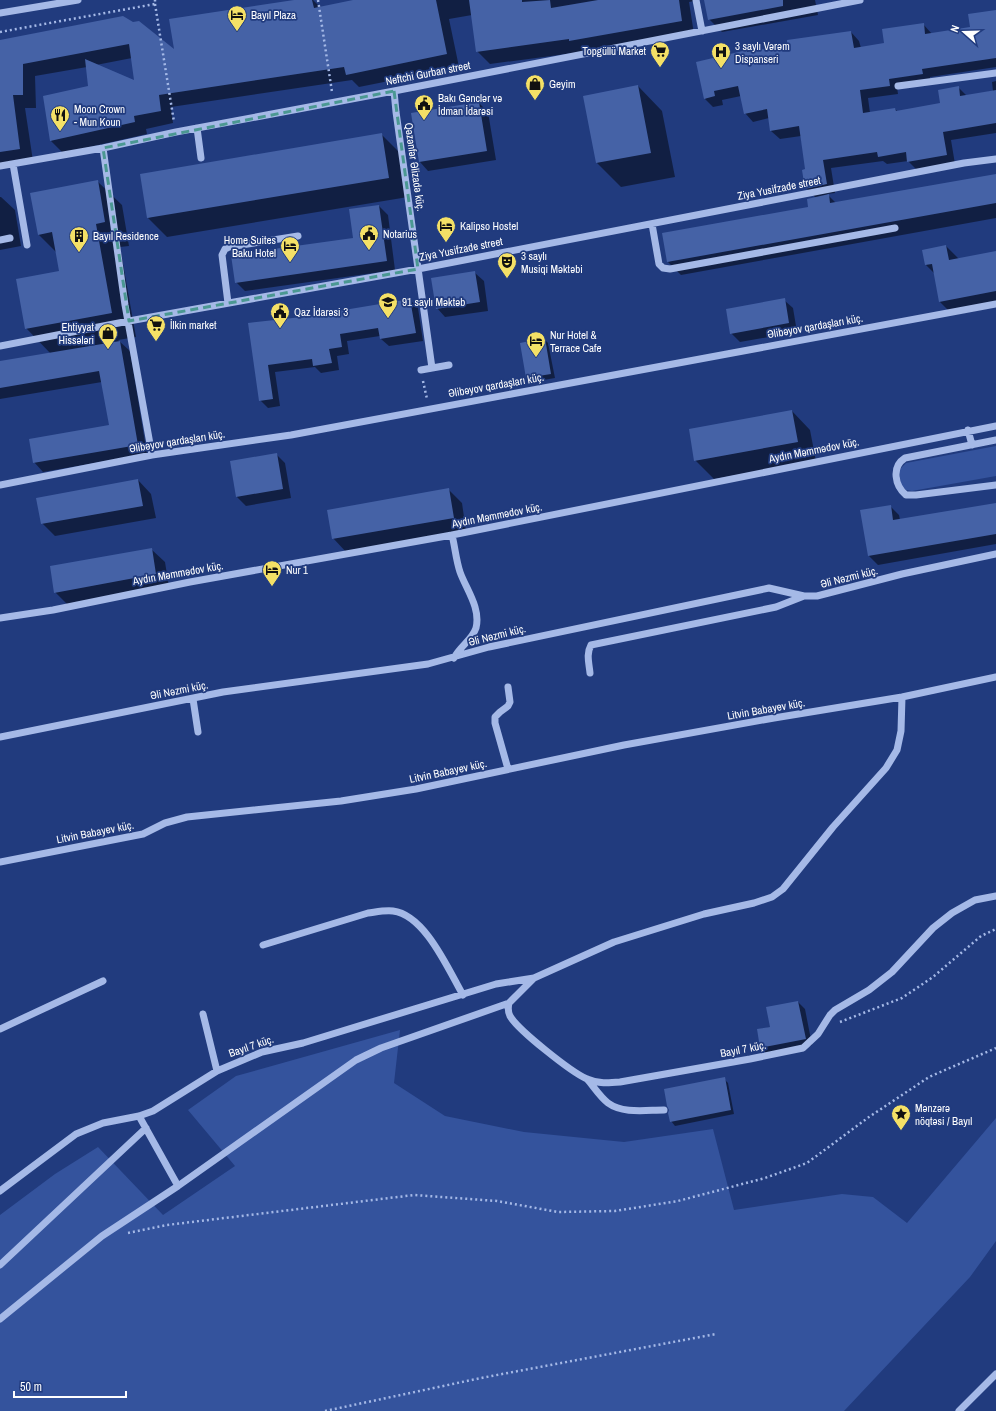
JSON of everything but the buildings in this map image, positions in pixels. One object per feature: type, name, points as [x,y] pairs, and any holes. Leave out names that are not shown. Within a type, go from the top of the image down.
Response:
[{"type":"street","points":[[0,13],[78,0]]},
{"type":"street","points":[[696,0],[702,31]]},
{"type":"street","name":"Neftchi Gurban street","points":[[0,166],[103,148],[176,132],[860,0]]},
{"type":"street","points":[[898,86],[996,72]]},
{"type":"street","name":"Qəzənfər Əlizadə küç.","points":[[394,91],[432,368]]},
{"type":"street","points":[[197,128],[201,158]]},
{"type":"street","points":[[103,148],[125,305],[152,455]]},
{"type":"street","name":"Ziya Yusifzade street","points":[[0,346],[129,321],[418,269],[964,163],[996,159]]},
{"type":"street","points":[[13,164],[27,245]]},
{"type":"street","points":[[652,224],[659,264],[663,268],[670,269],[895,228]]},
{"type":"street","points":[[228,303],[222,256],[225,249],[229,247],[298,236]]},
{"type":"street","points":[[0,240],[10,238]]},
{"type":"street","name":"Əlibəyov qardaşları küç.","points":[[0,485],[152,455],[291,435],[996,304]]},
{"type":"street","points":[[421,370],[449,365]]},
{"type":"street","name":"Aydın Məmmədov küç.","points":[[0,618],[53,610],[183,583],[452,535],[968,430],[996,426]]},
{"type":"street","points":[[968,430],[972,445]]},
{"type":"street","points":[[996,440],[905,458],[900,461],[897,466],[896,474],[901,490],[906,495],[996,485]]},
{"type":"street","points":[[452,535],[460,571],[476,613],[476,627],[472,637],[458,651],[454,658]]},
{"type":"street","name":"Əli Nəzmi küç.","points":[[0,737],[223,692],[410,667],[454,658],[496,646],[769,588],[804,596],[817,596],[902,574],[996,554]]},
{"type":"street","points":[[590,673],[588,650],[591,645],[776,607],[804,596]]},
{"type":"street","name":"Litvin Babayev küç.","points":[[0,862],[143,834],[165,823],[187,817],[341,801],[416,789],[624,745],[902,697],[996,677]]},
{"type":"street","points":[[508,687],[510,702],[508,706],[495,717],[495,723],[508,769]]},
{"type":"street","name":"Bayıl 7 küç.","points":[[0,1191],[76,1134],[103,1123],[139,1116],[153,1111],[217,1071],[262,1052],[303,1043],[496,984],[534,978],[614,942],[704,914],[772,898],[783,889],[833,827],[886,768],[897,750],[900,737],[902,723],[902,697]]},
{"type":"street","points":[[193,698],[198,732]]},
{"type":"street","name":"Bayıl 7 küç.","points":[[534,978],[509,1003],[508,1009],[510,1016],[524,1031],[566,1066],[587,1079],[605,1084],[750,1059],[803,1048],[818,1034],[835,1010],[869,990],[892,972],[933,928],[952,913],[975,900],[996,896]]},
{"type":"street","points":[[263,944],[368,913],[385,910],[394,911],[406,915],[428,936],[463,995]]},
{"type":"street","points":[[0,1029],[103,982]]},
{"type":"street","points":[[0,1319],[102,1236],[178,1186],[356,1060],[381,1048],[509,1003]]},
{"type":"street","points":[[203,1014],[217,1071]]},
{"type":"street","points":[[587,1079],[608,1103],[616,1107],[626,1110],[664,1110]]},
{"type":"street","points":[[139,1116],[178,1186]]},
{"type":"street","points":[[0,1265],[146,1128]]},
{"type":"street","points":[[959,1411],[996,1374]]},
{"type":"path","points":[[155,0],[176,132]]},
{"type":"path","points":[[318,0],[333,102]]},
{"type":"path","points":[[0,32],[156,4]]},
{"type":"path","points":[[421,370],[429,409]]},
{"type":"path","points":[[824,1026],[834,1024],[902,998],[933,977],[981,936],[996,929]]},
{"type":"path","points":[[124,1233],[167,1225],[414,1195],[497,1201],[558,1212],[615,1211],[678,1201],[765,1178],[807,1163],[869,1117],[929,1077],[996,1048]]},
{"type":"path","points":[[325,1411],[481,1378],[716,1334]]},
{"type":"highlighted area","points":[[394,91],[418,269],[129,321],[103,148]]},
{"type":"shaded area","points":[[996,446],[996,476],[912,491],[906,490],[901,486],[899,470],[906,463]]},
{"type":"shaded area","points":[[400,1030],[394,1083],[445,1116],[524,1132],[624,1142],[713,1129],[734,1210],[842,1194],[873,1197],[907,1223],[996,1118],[996,1241],[970,1277],[844,1411],[0,1411],[0,1215],[55,1174],[98,1147],[163,1215],[235,1166],[188,1110],[236,1076]]},
{"type":"place","name":"Bayıl Plaza","points":[[237,32]]},
{"type":"place","name":"Topgüllü Market","points":[[660,68]]},
{"type":"place","name":"3 saylı Vərəm Dispanseri","points":[[721,69]]},
{"type":"place","name":"Geyim","points":[[535,101]]},
{"type":"place","name":"Bakı Gənclər və İdman İdarəsi","points":[[424,121]]},
{"type":"place","name":"Moon Crown - Mun Koun","points":[[60,132]]},
{"type":"place","name":"Kalipso Hostel","points":[[446,243]]},
{"type":"place","name":"Notarius","points":[[369,251]]},
{"type":"place","name":"Bayıl Residence","points":[[79,253]]},
{"type":"place","name":"Home Suites Baku Hotel","points":[[290,263]]},
{"type":"place","name":"3 saylı Musiqi Məktəbi","points":[[507,279]]},
{"type":"place","name":"91 saylı Məktəb","points":[[388,319]]},
{"type":"place","name":"Qaz İdarəsi 3","points":[[280,329]]},
{"type":"place","name":"İlkin market","points":[[156,342]]},
{"type":"place","name":"Ehtiyyat Hissələri","points":[[108,350]]},
{"type":"place","name":"Nur Hotel & Terrace Cafe","points":[[536,358]]},
{"type":"place","name":"Nur 1","points":[[272,587]]},
{"type":"place","name":"Mənzərə nöqtəsi / Bayıl","points":[[901,1131]]}]
